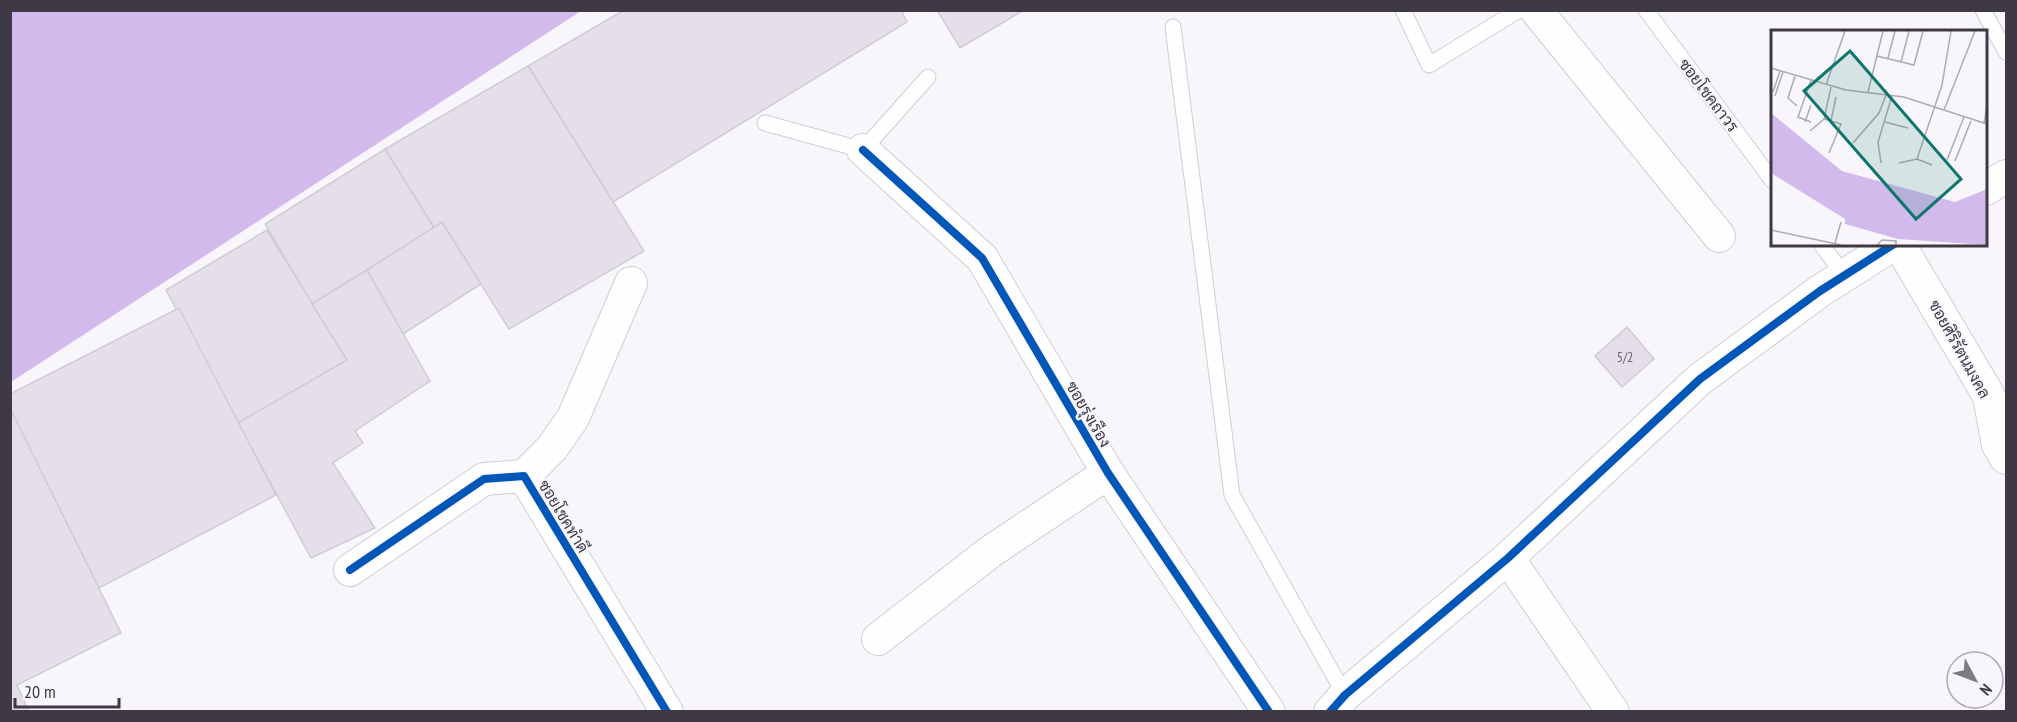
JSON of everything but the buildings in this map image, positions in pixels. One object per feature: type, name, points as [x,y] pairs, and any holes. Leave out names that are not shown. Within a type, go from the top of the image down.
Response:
[{"type":"street","points":[[1536,10],[1719,236]]},
{"type":"street","name":"ซอยรุ่งเรือง","points":[[863,150],[981,258],[1108,474],[1269,711]]},
{"type":"street","points":[[1987,188],[2007,176]]},
{"type":"street","points":[[1337,703],[1508,558],[1700,379],[1844,275],[1890,246]]},
{"type":"street","name":"ซอยศิริรัตนมงคล","points":[[1900,246],[1989,396],[1998,445],[2007,458]]},
{"type":"street","points":[[524,476],[552,448],[568,426],[631,283]]},
{"type":"street","points":[[878,639],[990,552],[1108,474]]},
{"type":"street","name":"ซอยโชคทำดี","points":[[350,570],[484,479],[524,476],[667,711]]},
{"type":"street","points":[[1508,558],[1613,711]]},
{"type":"lane","points":[[1403,10],[1429,65],[1519,10]]},
{"type":"lane","name":"ซอยโชคถาวร","points":[[1646,10],[1771,177]]},
{"type":"lane","points":[[1983,10],[2007,52]]},
{"type":"lane","points":[[1173,27],[1232,495],[1337,703]]},
{"type":"lane","points":[[765,123],[863,150],[928,76]]},
{"type":"lane","points":[[1822,246],[1844,275]]},
{"type":"shaded area","points":[[11,10],[581,10],[581,11],[11,382]]},
{"type":"cycle path","points":[[863,150],[982,258],[1108,473],[1269,712]]},
{"type":"cycle path","points":[[1330,712],[1345,695],[1508,558],[1700,379],[1820,291],[1891,246]]},
{"type":"cycle path","points":[[350,570],[484,479],[524,476],[667,712]]}]
